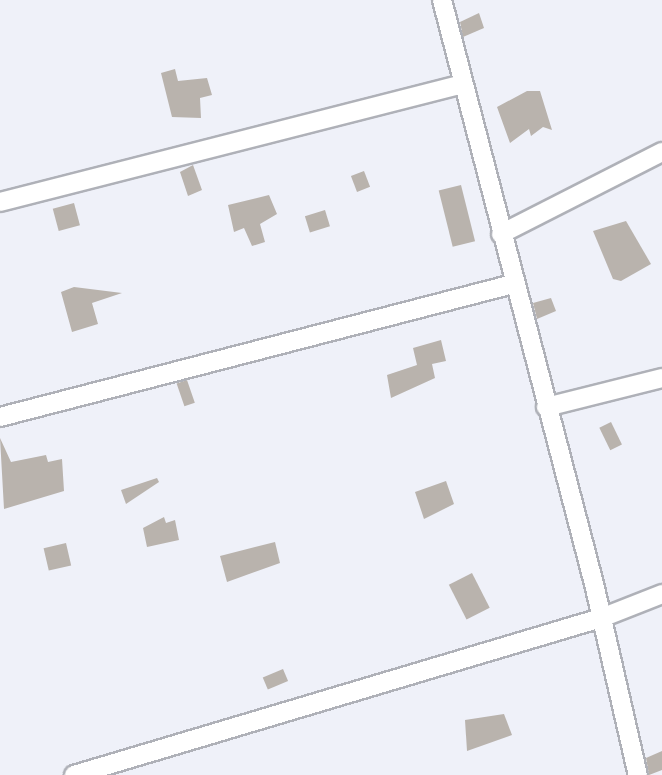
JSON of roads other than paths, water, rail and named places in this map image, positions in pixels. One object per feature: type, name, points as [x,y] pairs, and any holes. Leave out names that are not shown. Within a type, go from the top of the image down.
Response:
[{"type":"street","points":[[442,0],[601,618],[638,775]]},
{"type":"street","points":[[0,202],[463,84]]},
{"type":"street","points":[[501,234],[662,152]]},
{"type":"street","points":[[0,417],[513,284]]},
{"type":"street","points":[[546,407],[662,378]]},
{"type":"street","points":[[74,775],[601,618],[662,594]]}]
